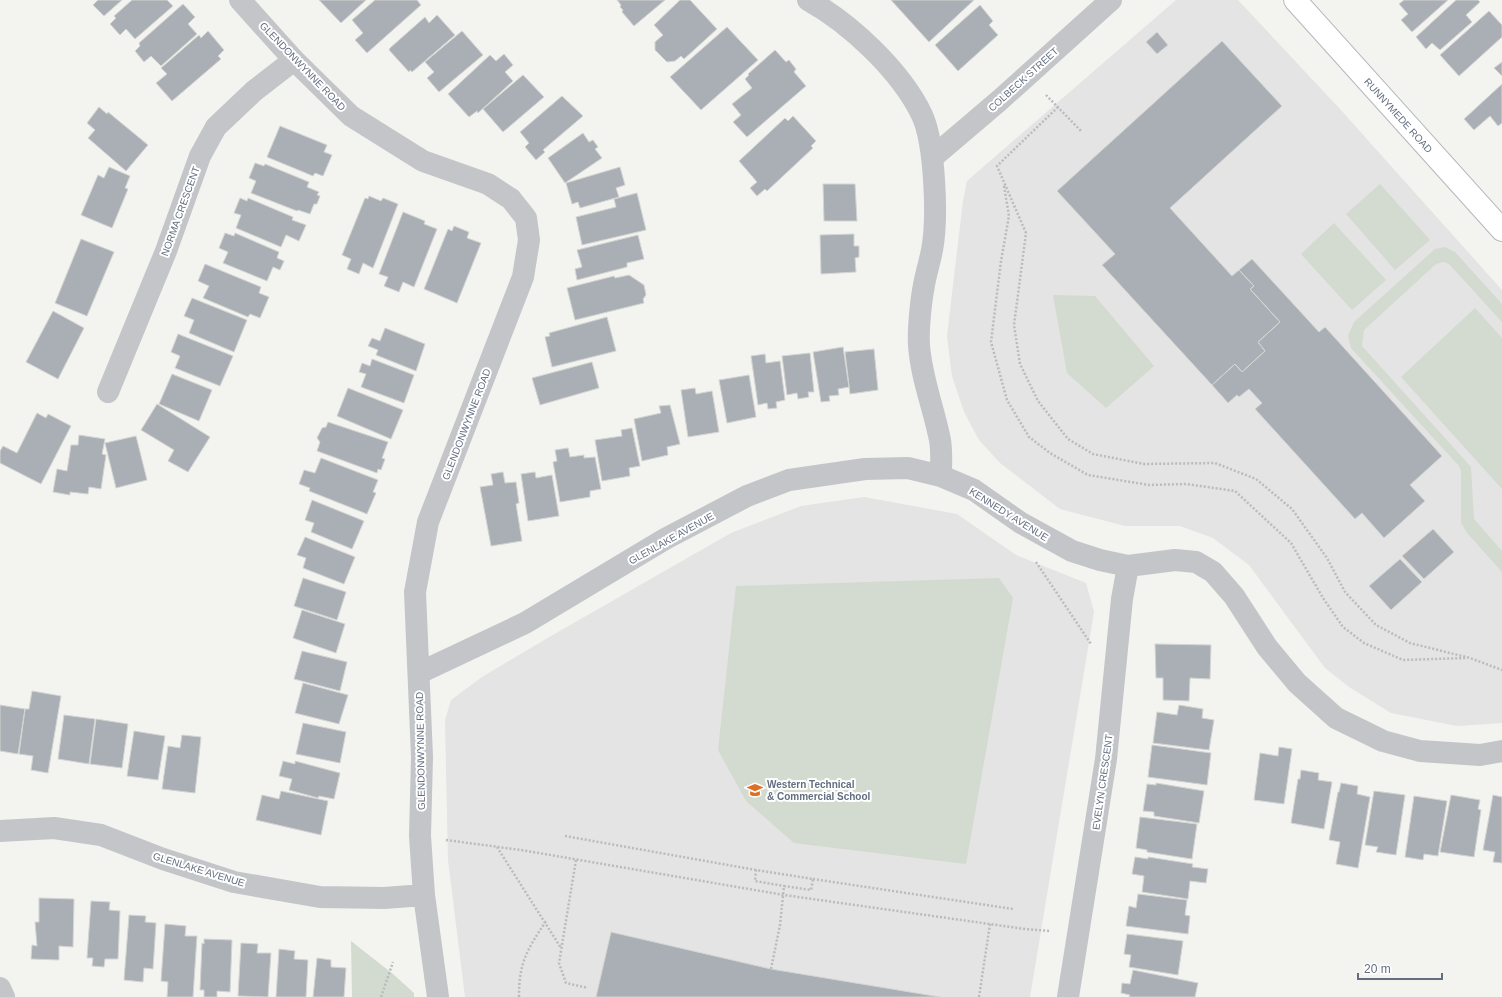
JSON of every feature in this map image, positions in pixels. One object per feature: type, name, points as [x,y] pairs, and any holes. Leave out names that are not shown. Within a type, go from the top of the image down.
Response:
[{"type":"street","name":"GLENDONWYNNE ROAD","points":[[240,0],[294,60],[351,116],[423,161],[488,184],[511,199],[526,218],[529,240],[523,277],[428,522],[415,592],[422,757],[420,836],[424,894],[438,997]]},
{"type":"street","points":[[808,0],[852,30],[878,55],[901,82],[922,115],[933,157],[934,207],[933,249],[923,286],[919,345],[931,407],[940,441],[941,476]]},
{"type":"street","name":"COLBECK STREET","points":[[933,157],[1000,100],[1111,0]]},
{"type":"street","name":"RUNNYMEDE ROAD","points":[[1295,0],[1502,230]]},
{"type":"street","name":"NORMA CRESCENT","points":[[108,392],[166,251],[200,156],[216,126],[254,91],[294,60]]},
{"type":"street","name":"GLENLAKE AVENUE","points":[[419,673],[525,623],[665,539],[747,496],[789,480],[865,469],[908,468],[941,476]]},
{"type":"street","name":"KENNEDY AVENUE","points":[[941,476],[974,490],[1021,524],[1072,551],[1100,560],[1128,566],[1176,560],[1196,562],[1212,572],[1234,596],[1267,647],[1297,683],[1336,718],[1383,741],[1420,751],[1480,754],[1502,750]]},
{"type":"street","name":"EVELYN CRESCENT","points":[[1068,997],[1106,759],[1122,599],[1128,566]]},
{"type":"street","name":"GLENLAKE AVENUE","points":[[0,831],[54,828],[101,834],[163,859],[234,882],[320,897],[384,898],[424,894]]},
{"type":"street","points":[[0,988],[4,997]]},
{"type":"path","points":[[1046,95],[1082,132]]},
{"type":"path","points":[[1058,107],[997,166],[1026,233],[1014,325],[1020,364],[1038,401],[1068,439],[1093,454],[1144,464],[1215,463],[1256,479],[1292,510],[1327,558],[1345,592],[1376,625],[1410,643],[1470,658],[1502,670]]},
{"type":"path","points":[[1003,181],[1009,216],[1001,261],[991,342],[1007,400],[1028,437],[1050,453],[1088,475],[1148,485],[1186,484],[1235,491],[1291,543],[1343,627],[1364,643],[1403,660],[1470,658]]},
{"type":"path","points":[[1033,558],[1095,651]]},
{"type":"path","points":[[565,836],[756,870],[1013,909]]},
{"type":"path","points":[[445,840],[498,846],[784,895],[1050,931]]},
{"type":"path","points":[[498,846],[562,948]]},
{"type":"path","points":[[576,860],[559,963],[566,983],[588,988]]},
{"type":"path","points":[[756,870],[755,881],[784,886],[811,890],[813,879]]},
{"type":"path","points":[[771,970],[784,895],[784,886]]},
{"type":"path","points":[[519,997],[519,975],[528,948],[546,921]]},
{"type":"path","points":[[979,997],[990,924]]},
{"type":"path","points":[[381,997],[393,962]]},
{"type":"shaded area","points":[[1176,0],[1238,0],[1339,108],[1502,290],[1502,723],[1457,726],[1391,713],[1349,687],[1325,668],[1249,565],[1213,538],[1180,526],[1125,526],[1060,509],[1000,463],[979,440],[964,412],[952,376],[947,336],[963,201],[967,181]]},
{"type":"shaded area","points":[[1380,184],[1430,240],[1395,270],[1346,214]]},
{"type":"shaded area","points":[[1334,223],[1386,280],[1352,310],[1301,254]]},
{"type":"shaded area","points":[[1445,247],[1455,252],[1502,304],[1502,322],[1449,264],[1444,262],[1436,264],[1364,330],[1362,346],[1471,467],[1474,519],[1502,551],[1502,572],[1468,534],[1461,523],[1461,471],[1459,466],[1351,348],[1348,336],[1354,322],[1435,249]]},
{"type":"shaded area","points":[[1053,295],[1095,296],[1154,366],[1106,408],[1067,373]]},
{"type":"shaded area","points":[[1475,308],[1502,338],[1502,489],[1401,377]]},
{"type":"shaded area","name":"Western Technical & Commercial School","points":[[864,497],[957,514],[1016,555],[1086,583],[1094,612],[1030,997],[465,997],[448,860],[445,720],[451,700],[482,677],[731,533],[801,506]]},
{"type":"shaded area","points":[[999,578],[1013,598],[966,864],[794,843],[746,801],[718,750],[736,586]]},
{"type":"shaded area","points":[[351,941],[393,974],[414,993],[414,997],[352,997]]},
{"type":"building","points":[[98,0],[122,0],[104,16],[93,5]]},
{"type":"building","points":[[132,0],[167,0],[173,6],[135,39],[126,29],[120,35],[110,24],[116,18],[114,16]]},
{"type":"building","points":[[319,0],[366,0],[341,23]]},
{"type":"building","points":[[375,0],[417,0],[421,5],[367,53],[355,40],[363,33],[352,20]]},
{"type":"building","points":[[617,0],[665,0],[634,26],[622,12],[623,10],[620,7],[621,5]]},
{"type":"building","points":[[680,0],[690,0],[717,29],[684,59],[681,56],[675,61],[667,62],[655,50],[655,42],[663,35],[654,25]]},
{"type":"building","points":[[891,0],[974,0],[929,42]]},
{"type":"building","points":[[1404,0],[1448,0],[1412,32],[1401,20],[1408,14],[1399,4]]},
{"type":"building","points":[[1456,0],[1478,0],[1480,2],[1466,15],[1472,22],[1440,50],[1432,43],[1426,49],[1416,37]]},
{"type":"building","points":[[183,4],[195,17],[188,24],[197,34],[161,66],[151,56],[144,62],[135,51],[140,46],[139,43]]},
{"type":"building","points":[[980,5],[993,21],[989,25],[998,35],[958,71],[935,45]]},
{"type":"building","points":[[1489,11],[1502,25],[1502,37],[1459,76],[1440,55]]},
{"type":"building","points":[[437,15],[455,35],[412,72],[410,70],[409,72],[389,50],[425,17],[429,23]]},
{"type":"building","points":[[727,27],[758,60],[701,110],[670,77]]},
{"type":"building","points":[[208,31],[224,50],[218,56],[221,59],[172,101],[156,83],[167,74],[161,68],[199,35],[201,38]]},
{"type":"building","points":[[462,31],[483,55],[439,92],[427,78],[434,72],[425,62]]},
{"type":"building","points":[[1157,32],[1168,45],[1157,54],[1146,42]]},
{"type":"building","points":[[1222,41],[1282,106],[1170,208],[1232,276],[1239,270],[1254,286],[1250,289],[1280,322],[1258,342],[1265,351],[1242,372],[1235,364],[1212,385],[1102,265],[1115,254],[1057,191]]},
{"type":"building","points":[[775,50],[786,62],[789,60],[796,69],[794,72],[806,86],[747,137],[733,122],[741,115],[732,104],[752,88],[745,79],[749,75],[748,74]]},
{"type":"building","points":[[504,54],[513,65],[505,72],[513,81],[478,113],[477,111],[469,117],[448,94],[490,55],[496,61]]},
{"type":"building","points":[[1502,62],[1502,76],[1494,68]]},
{"type":"building","points":[[523,75],[544,97],[503,132],[483,109]]},
{"type":"building","points":[[1502,84],[1502,123],[1498,126],[1490,116],[1474,130],[1464,119]]},
{"type":"building","points":[[562,96],[583,116],[543,150],[545,152],[536,160],[525,147],[529,143],[520,132]]},
{"type":"building","points":[[99,107],[107,114],[108,112],[148,145],[126,171],[88,138],[95,130],[87,123]]},
{"type":"building","points":[[793,116],[816,141],[811,146],[813,148],[767,191],[765,189],[757,196],[750,188],[757,182],[739,161],[785,118],[788,121]]},
{"type":"building","points":[[280,126],[327,145],[324,152],[332,155],[323,176],[315,173],[313,176],[267,157]]},
{"type":"building","points":[[583,133],[589,142],[593,140],[598,147],[595,149],[602,158],[565,183],[548,158]]},
{"type":"building","points":[[255,163],[264,166],[265,164],[309,182],[307,187],[319,192],[317,195],[320,196],[317,204],[314,204],[310,214],[297,211],[251,193],[256,181],[249,178]]},
{"type":"building","points":[[109,167],[130,176],[125,188],[128,189],[112,228],[81,215],[98,175],[104,178]]},
{"type":"building","points":[[620,167],[625,185],[616,188],[619,197],[580,208],[578,202],[572,204],[566,183]]},
{"type":"building","points":[[823,184],[855,184],[857,221],[824,221]]},
{"type":"building","points":[[637,193],[646,230],[582,245],[576,217],[616,207],[614,199]]},
{"type":"building","points":[[369,196],[381,201],[383,198],[398,204],[373,268],[363,263],[359,274],[347,269],[351,259],[342,255],[365,198],[368,199]]},
{"type":"building","points":[[240,198],[247,201],[248,198],[293,217],[292,220],[306,225],[299,241],[286,235],[281,247],[236,228],[241,215],[234,213]]},
{"type":"building","points":[[403,212],[425,221],[424,224],[437,229],[414,287],[403,282],[399,292],[384,286],[388,277],[379,274]]},
{"type":"building","points":[[454,226],[469,232],[467,238],[481,243],[457,303],[424,289],[448,229],[452,231]]},
{"type":"building","points":[[225,233],[234,236],[235,233],[279,252],[277,258],[284,261],[280,270],[273,267],[267,281],[223,263],[228,252],[219,248]]},
{"type":"building","points":[[854,234],[854,246],[859,246],[859,257],[855,258],[856,272],[821,274],[820,235]]},
{"type":"building","points":[[638,235],[644,259],[627,263],[627,267],[577,280],[575,269],[582,267],[577,250]]},
{"type":"building","points":[[81,239],[114,252],[87,316],[55,303]]},
{"type":"building","points":[[1252,259],[1319,332],[1325,327],[1442,456],[1410,485],[1425,501],[1384,538],[1362,513],[1355,519],[1255,409],[1262,403],[1249,389],[1239,397],[1237,395],[1228,403],[1212,385],[1235,364],[1242,372],[1265,351],[1258,342],[1280,322],[1250,289],[1254,286],[1239,270]]},
{"type":"building","points":[[205,264],[261,287],[259,293],[269,297],[260,318],[250,314],[248,317],[203,298],[209,286],[198,281]]},
{"type":"building","points":[[629,275],[644,285],[646,295],[643,299],[644,303],[575,320],[567,288],[614,276],[615,278]]},
{"type":"building","points":[[192,298],[247,320],[234,352],[189,333],[194,320],[184,316]]},
{"type":"building","points":[[53,311],[84,328],[58,379],[26,362]]},
{"type":"building","points":[[607,317],[616,351],[552,367],[545,337],[550,336],[549,333]]},
{"type":"building","points":[[385,328],[425,344],[416,371],[376,355],[378,350],[368,346],[372,338],[380,341]]},
{"type":"building","points":[[178,334],[233,356],[220,386],[175,368],[180,356],[171,352]]},
{"type":"building","points":[[843,347],[849,387],[838,389],[839,395],[829,396],[830,401],[821,402],[813,352]]},
{"type":"building","points":[[874,349],[878,390],[850,394],[845,352]]},
{"type":"building","points":[[810,353],[814,392],[808,392],[809,397],[798,399],[797,393],[787,395],[782,356]]},
{"type":"building","points":[[765,354],[766,363],[780,361],[785,400],[776,402],[777,408],[768,409],[767,403],[758,405],[751,356]]},
{"type":"building","points":[[372,359],[414,375],[404,403],[361,387],[366,374],[359,372],[362,363],[370,366]]},
{"type":"building","points":[[592,362],[599,388],[540,405],[532,378]]},
{"type":"building","points":[[172,374],[212,390],[199,421],[159,404]]},
{"type":"building","points":[[749,375],[756,417],[727,423],[719,380]]},
{"type":"building","points":[[348,388],[403,410],[391,439],[337,416]]},
{"type":"building","points":[[695,388],[696,394],[712,391],[719,432],[688,437],[681,390]]},
{"type":"building","points":[[157,404],[210,437],[188,472],[168,461],[174,450],[141,430]]},
{"type":"building","points":[[670,405],[680,444],[667,447],[668,455],[642,461],[634,419],[661,413],[659,406]]},
{"type":"building","points":[[37,413],[46,418],[48,414],[71,426],[41,484],[0,463],[0,451],[3,446],[17,453]]},
{"type":"building","points":[[328,422],[388,442],[382,458],[385,459],[381,470],[378,469],[377,473],[317,451],[320,442],[317,438],[322,428],[326,427]]},
{"type":"building","points":[[632,428],[640,466],[629,468],[630,476],[602,481],[595,440],[622,436],[621,430]]},
{"type":"building","points":[[79,435],[105,439],[102,454],[106,455],[101,489],[89,487],[88,494],[70,492],[70,495],[53,492],[57,469],[67,471],[71,445],[78,445]]},
{"type":"building","points":[[136,436],[147,480],[116,488],[105,443]]},
{"type":"building","points":[[568,448],[570,457],[584,455],[584,458],[595,457],[601,489],[590,491],[590,497],[560,502],[553,462],[557,461],[555,450]]},
{"type":"building","points":[[321,458],[378,480],[373,492],[376,493],[367,514],[309,491],[310,488],[299,484],[304,470],[315,473]]},
{"type":"building","points":[[503,472],[505,483],[516,482],[519,503],[516,504],[522,541],[491,546],[480,487],[493,485],[491,474]]},
{"type":"building","points":[[535,472],[536,478],[552,475],[559,516],[528,521],[521,474]]},
{"type":"building","points":[[312,500],[364,521],[352,549],[311,532],[314,523],[305,520]]},
{"type":"building","points":[[1433,529],[1454,552],[1424,579],[1402,556]]},
{"type":"building","points":[[305,537],[355,557],[344,584],[303,568],[306,558],[297,555]]},
{"type":"building","points":[[1400,559],[1422,582],[1391,610],[1369,586]]},
{"type":"building","points":[[303,578],[346,592],[337,620],[294,606]]},
{"type":"building","points":[[302,610],[345,624],[336,653],[293,638]]},
{"type":"building","points":[[1155,644],[1211,645],[1210,679],[1190,678],[1189,701],[1163,700],[1163,678],[1156,678]]},
{"type":"building","points":[[302,651],[347,662],[340,691],[294,679]]},
{"type":"building","points":[[303,683],[348,695],[339,724],[295,713]]},
{"type":"building","points":[[32,691],[61,696],[48,773],[31,770],[33,756],[19,754],[25,709],[29,709]]},
{"type":"building","points":[[0,705],[25,709],[18,754],[0,751]]},
{"type":"building","points":[[1179,705],[1203,709],[1202,718],[1214,720],[1209,750],[1153,743],[1157,712],[1177,715]]},
{"type":"building","points":[[64,715],[95,719],[89,764],[58,759]]},
{"type":"building","points":[[96,719],[128,724],[122,768],[90,764]]},
{"type":"building","points":[[303,723],[346,732],[340,763],[296,754]]},
{"type":"building","points":[[134,731],[165,736],[158,780],[127,776]]},
{"type":"building","points":[[182,735],[201,737],[195,793],[162,789],[168,746],[180,748]]},
{"type":"building","points":[[1152,745],[1211,753],[1207,785],[1148,777]]},
{"type":"building","points":[[1279,747],[1292,749],[1284,804],[1254,800],[1260,753],[1278,756]]},
{"type":"building","points":[[283,761],[295,764],[295,761],[340,773],[334,799],[319,796],[318,798],[289,790],[292,779],[279,776]]},
{"type":"building","points":[[1301,770],[1319,773],[1318,780],[1332,782],[1324,829],[1291,823],[1298,779],[1300,779]]},
{"type":"building","points":[[1156,783],[1204,791],[1199,823],[1154,816],[1154,812],[1143,811],[1147,784],[1156,785]]},
{"type":"building","points":[[1341,783],[1358,786],[1357,794],[1370,797],[1358,868],[1336,864],[1340,842],[1329,840]]},
{"type":"building","points":[[281,791],[328,801],[321,835],[256,820],[262,795],[279,799]]},
{"type":"building","points":[[1374,791],[1405,795],[1396,855],[1376,852],[1378,847],[1365,845]]},
{"type":"building","points":[[1451,795],[1480,800],[1478,809],[1481,810],[1474,857],[1440,852]]},
{"type":"building","points":[[1493,795],[1502,797],[1502,863],[1493,862],[1495,852],[1483,850]]},
{"type":"building","points":[[1414,796],[1447,801],[1438,856],[1424,854],[1423,860],[1405,857]]},
{"type":"building","points":[[1140,817],[1197,824],[1192,859],[1147,852],[1147,850],[1136,848]]},
{"type":"building","points":[[1135,857],[1148,859],[1148,857],[1193,864],[1192,867],[1208,869],[1206,883],[1190,881],[1188,899],[1142,892],[1144,876],[1132,874]]},
{"type":"building","points":[[1138,894],[1187,900],[1185,915],[1190,916],[1188,934],[1126,926],[1129,906],[1136,908]]},
{"type":"building","points":[[39,898],[74,899],[73,947],[59,946],[59,960],[31,959],[32,945],[37,946],[35,922],[39,922]]},
{"type":"building","points":[[91,901],[110,902],[109,910],[120,911],[118,959],[105,959],[104,967],[92,966],[93,958],[87,958]]},
{"type":"building","points":[[129,915],[146,916],[145,922],[156,923],[153,969],[144,968],[143,982],[124,980]]},
{"type":"building","points":[[165,924],[186,926],[185,936],[197,936],[193,997],[167,997],[168,982],[161,981]]},
{"type":"building","points":[[611,932],[771,969],[940,997],[596,997]]},
{"type":"building","points":[[1127,934],[1183,941],[1178,975],[1129,967],[1131,955],[1124,954]]},
{"type":"building","points":[[204,939],[232,940],[230,992],[217,991],[217,997],[204,997],[204,990],[200,990],[202,943],[204,944]]},
{"type":"building","points":[[241,943],[258,944],[257,953],[271,953],[268,997],[238,996]]},
{"type":"building","points":[[279,949],[295,951],[294,959],[308,960],[306,997],[276,997]]},
{"type":"building","points":[[317,958],[331,960],[331,967],[346,968],[344,997],[313,997]]},
{"type":"building","points":[[1133,970],[1198,983],[1195,997],[1129,997],[1130,995],[1121,993],[1122,983],[1130,984]]},
{"type":"place","name":"Western Technical & Commercial School","points":[[755,790]]}]
